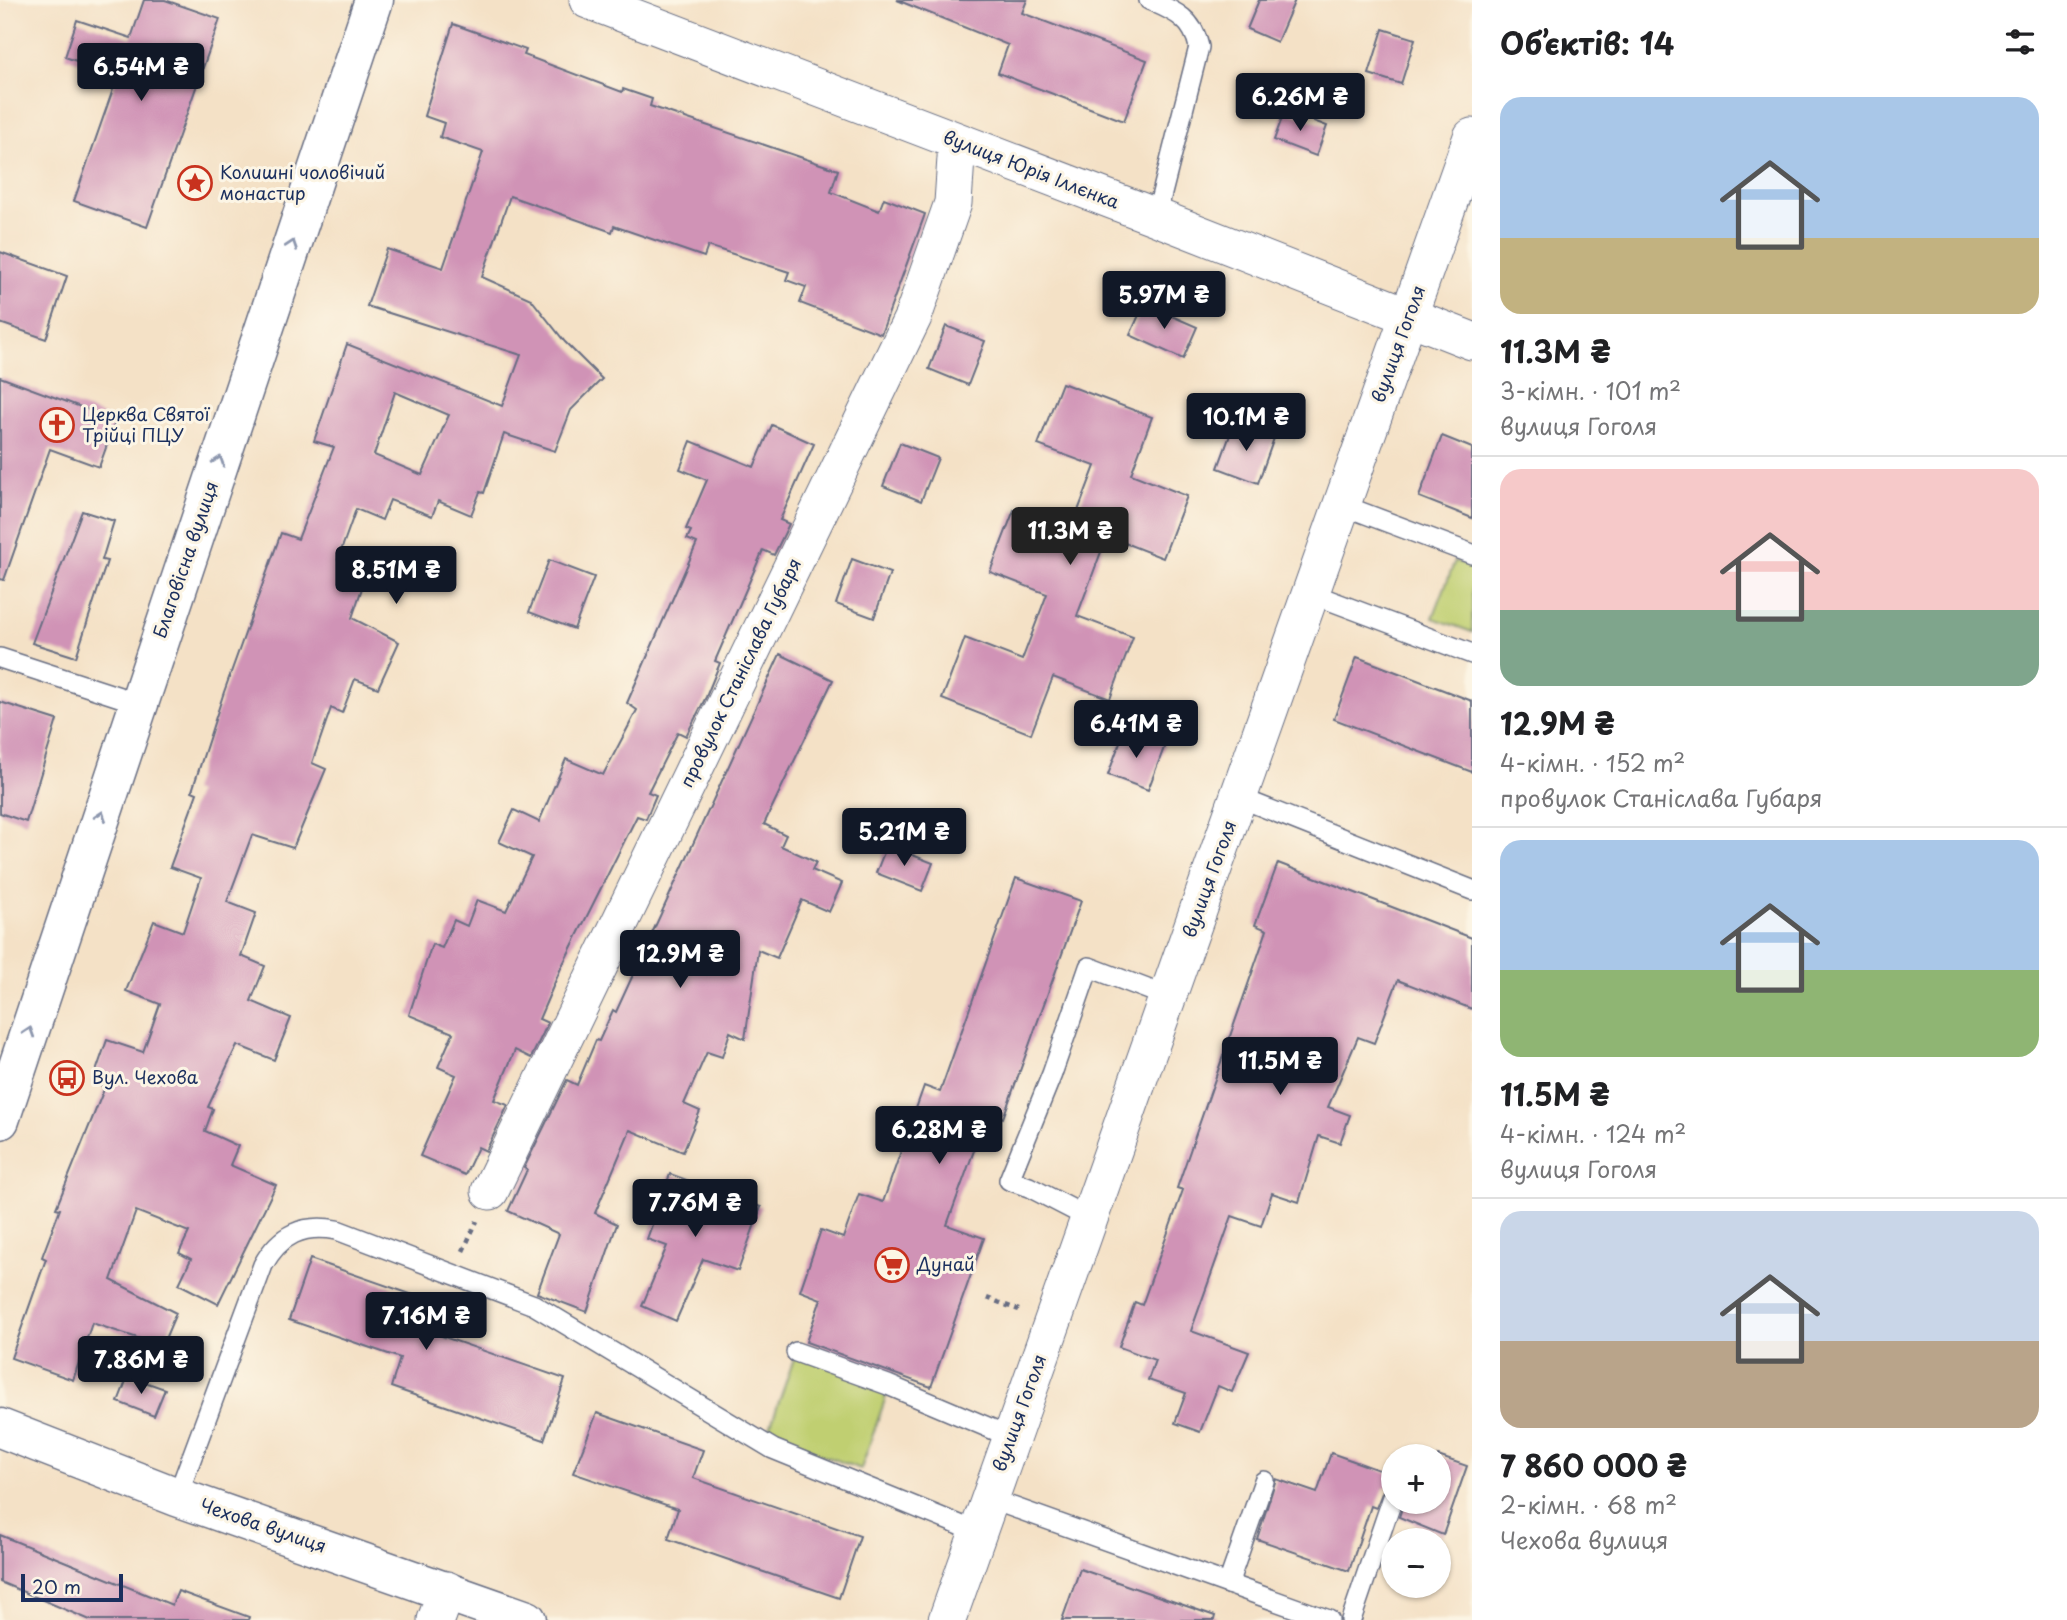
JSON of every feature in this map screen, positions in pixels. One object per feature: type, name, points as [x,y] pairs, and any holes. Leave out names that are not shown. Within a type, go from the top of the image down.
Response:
[{"type":"main road","name":"Благовісна вулиця","points":[[0,1120],[374,0]]},
{"type":"main road","name":"Чехова вулиця","points":[[0,1428],[441,1605],[527,1620]]},
{"type":"street","name":"вулиця Юрія Іллєнка","points":[[588,0],[1472,341]]},
{"type":"street","name":"вулиця Гоголя","points":[[947,1620],[1472,137]]},
{"type":"street","name":"провулок Станіслава Губаря","points":[[490,1191],[913,317],[953,203],[957,143]]},
{"type":"lane","points":[[1149,0],[1184,17],[1192,25],[1199,47],[1156,217]]},
{"type":"lane","points":[[1342,505],[1472,554]]},
{"type":"lane","points":[[1310,593],[1472,654]]},
{"type":"lane","points":[[0,658],[138,704]]},
{"type":"lane","points":[[1238,797],[1472,890]]},
{"type":"lane","points":[[1089,1218],[1030,1187],[1009,1180],[1052,1074],[1089,967],[1168,997]]},
{"type":"lane","points":[[177,1497],[263,1265],[272,1249],[285,1237],[302,1229],[320,1227],[337,1230],[534,1305],[773,1449],[984,1515],[1228,1584],[1329,1620]]},
{"type":"lane","points":[[796,1352],[888,1385],[1012,1437]]},
{"type":"lane","points":[[1228,1584],[1264,1481]]},
{"type":"lane","points":[[1351,1620],[1387,1514]]},
{"type":"path","points":[[454,1273],[490,1191]]},
{"type":"green space","points":[[1455,561],[1472,567],[1472,632],[1433,618]]},
{"type":"green space","points":[[796,1353],[890,1385],[861,1469],[767,1436]]},
{"type":"building","points":[[144,0],[165,0],[220,19],[147,227],[74,201],[118,75],[65,57],[77,20],[131,38]]},
{"type":"building","points":[[897,0],[1027,0],[1022,13],[1147,60],[1124,121],[998,73],[1008,45]]},
{"type":"building","points":[[1259,0],[1295,0],[1277,42],[1247,29]]},
{"type":"building","points":[[453,24],[526,50],[524,55],[622,92],[623,89],[652,99],[650,106],[838,170],[831,192],[879,211],[884,198],[925,214],[881,334],[800,303],[806,287],[786,280],[789,272],[708,246],[704,257],[614,226],[612,232],[510,196],[482,277],[531,299],[565,342],[602,379],[571,410],[555,451],[504,434],[484,493],[480,492],[471,515],[438,501],[432,516],[390,500],[382,520],[356,509],[338,559],[355,564],[351,577],[364,582],[352,618],[399,642],[378,688],[355,679],[342,713],[331,708],[312,763],[326,769],[293,848],[252,835],[227,902],[256,913],[241,956],[265,966],[251,1001],[291,1018],[274,1060],[237,1045],[208,1107],[213,1109],[205,1131],[238,1146],[230,1165],[276,1185],[218,1304],[179,1284],[191,1259],[179,1253],[189,1232],[136,1211],[111,1280],[176,1313],[162,1346],[92,1323],[73,1380],[11,1358],[46,1259],[42,1257],[60,1209],[56,1208],[105,1087],[92,1083],[107,1040],[143,1052],[160,1004],[126,991],[154,921],[183,932],[201,878],[170,867],[197,793],[192,791],[224,692],[281,533],[298,539],[334,447],[314,441],[347,344],[502,406],[521,355],[367,306],[387,249],[443,268],[483,152],[440,137],[444,123],[424,116]],"holes":[[[395,392],[449,415],[422,475],[374,455]]]},
{"type":"building","points":[[1383,29],[1415,39],[1401,84],[1369,74]]},
{"type":"building","points":[[1285,110],[1327,126],[1316,156],[1274,140]]},
{"type":"building","points":[[0,252],[67,276],[46,339],[0,323]]},
{"type":"building","points":[[1144,304],[1197,327],[1183,359],[1130,335]]},
{"type":"building","points":[[946,326],[985,341],[968,385],[929,369]]},
{"type":"building","points":[[0,377],[116,420],[99,467],[50,449],[4,580],[0,579]]},
{"type":"building","points":[[1062,383],[1152,417],[1131,474],[1187,496],[1163,558],[1107,536],[1077,616],[1133,637],[1110,699],[1053,677],[1031,734],[942,699],[965,638],[1022,660],[1047,594],[990,572],[1014,510],[1070,532],[1095,466],[1038,445]]},
{"type":"building","points":[[1234,424],[1274,438],[1258,483],[1218,468]]},
{"type":"building","points":[[772,425],[814,444],[780,520],[789,524],[774,555],[763,550],[715,661],[720,663],[706,697],[686,736],[678,732],[648,792],[656,795],[646,819],[637,816],[561,968],[539,1019],[548,1023],[531,1058],[515,1050],[494,1100],[508,1105],[486,1151],[478,1147],[465,1175],[420,1156],[456,1075],[438,1067],[453,1033],[409,1015],[432,944],[442,948],[454,920],[467,926],[477,900],[506,911],[532,857],[499,842],[514,810],[539,822],[566,759],[603,775],[637,710],[627,703],[697,543],[687,539],[691,531],[686,529],[707,480],[680,469],[691,441],[754,467]]},
{"type":"building","points":[[1442,436],[1472,448],[1472,518],[1419,497]]},
{"type":"building","points":[[900,443],[938,458],[921,501],[883,486]]},
{"type":"building","points":[[82,511],[114,521],[102,560],[107,561],[76,657],[32,643]]},
{"type":"building","points":[[852,559],[890,573],[874,618],[836,604]]},
{"type":"building","points":[[549,560],[594,577],[574,629],[529,612]]},
{"type":"building","points":[[780,654],[833,680],[764,824],[786,835],[781,846],[816,862],[812,870],[842,883],[829,912],[802,900],[777,958],[758,950],[745,1039],[730,1032],[722,1057],[707,1052],[684,1104],[700,1111],[683,1152],[630,1130],[595,1213],[617,1224],[587,1312],[537,1293],[559,1234],[508,1211],[527,1170],[524,1168],[567,1080],[577,1085],[596,1040],[599,1041],[613,1010],[616,1012]]},
{"type":"building","points":[[1357,657],[1472,701],[1472,772],[1334,719]]},
{"type":"building","points":[[0,702],[57,720],[26,822],[0,813]]},
{"type":"building","points":[[1124,731],[1165,745],[1148,790],[1108,775]]},
{"type":"building","points":[[887,845],[933,863],[922,891],[876,873]]},
{"type":"building","points":[[1278,863],[1472,938],[1472,1009],[1398,980],[1374,1043],[1358,1037],[1328,1107],[1350,1115],[1340,1143],[1319,1136],[1299,1202],[1272,1193],[1261,1226],[1232,1216],[1191,1331],[1249,1352],[1232,1392],[1218,1386],[1200,1432],[1175,1423],[1186,1393],[1148,1380],[1155,1360],[1119,1347],[1135,1302],[1142,1305],[1183,1190],[1177,1188],[1267,930],[1255,925]]},
{"type":"building","points":[[1016,878],[1081,901],[1003,1118],[988,1112],[947,1225],[984,1238],[931,1387],[806,1342],[821,1299],[800,1291],[821,1230],[843,1238],[859,1194],[883,1202],[924,1086],[940,1092]]},
{"type":"building","points":[[670,1174],[761,1207],[738,1271],[703,1259],[676,1321],[642,1306],[667,1246],[647,1239]]},
{"type":"building","points":[[310,1259],[425,1299],[415,1327],[565,1379],[544,1440],[391,1387],[400,1358],[289,1320]]},
{"type":"building","points":[[128,1376],[165,1389],[154,1416],[118,1402]]},
{"type":"building","points":[[597,1413],[703,1450],[693,1478],[860,1536],[839,1598],[668,1539],[678,1509],[573,1473]]},
{"type":"building","points":[[1331,1453],[1381,1471],[1381,1496],[1376,1508],[1371,1506],[1349,1571],[1257,1539],[1276,1479],[1317,1493]]},
{"type":"building","points":[[1451,1460],[1467,1466],[1451,1512]]},
{"type":"building","points":[[1400,1514],[1450,1514],[1445,1528],[1426,1528],[1399,1517]]},
{"type":"building","points":[[0,1535],[172,1605],[178,1591],[249,1617],[248,1620],[90,1620],[0,1582]]},
{"type":"building","points":[[1080,1569],[1215,1616],[1214,1620],[1062,1620]]},
{"type":"place","name":"Колишні чоловічий монастир","points":[[195,183]]},
{"type":"place","name":"Церква Святої Трійці ПЦУ","points":[[57,425]]},
{"type":"place","name":"Вул. Чехова","points":[[67,1078]]},
{"type":"place","name":"Дунай","points":[[892,1265]]}]
